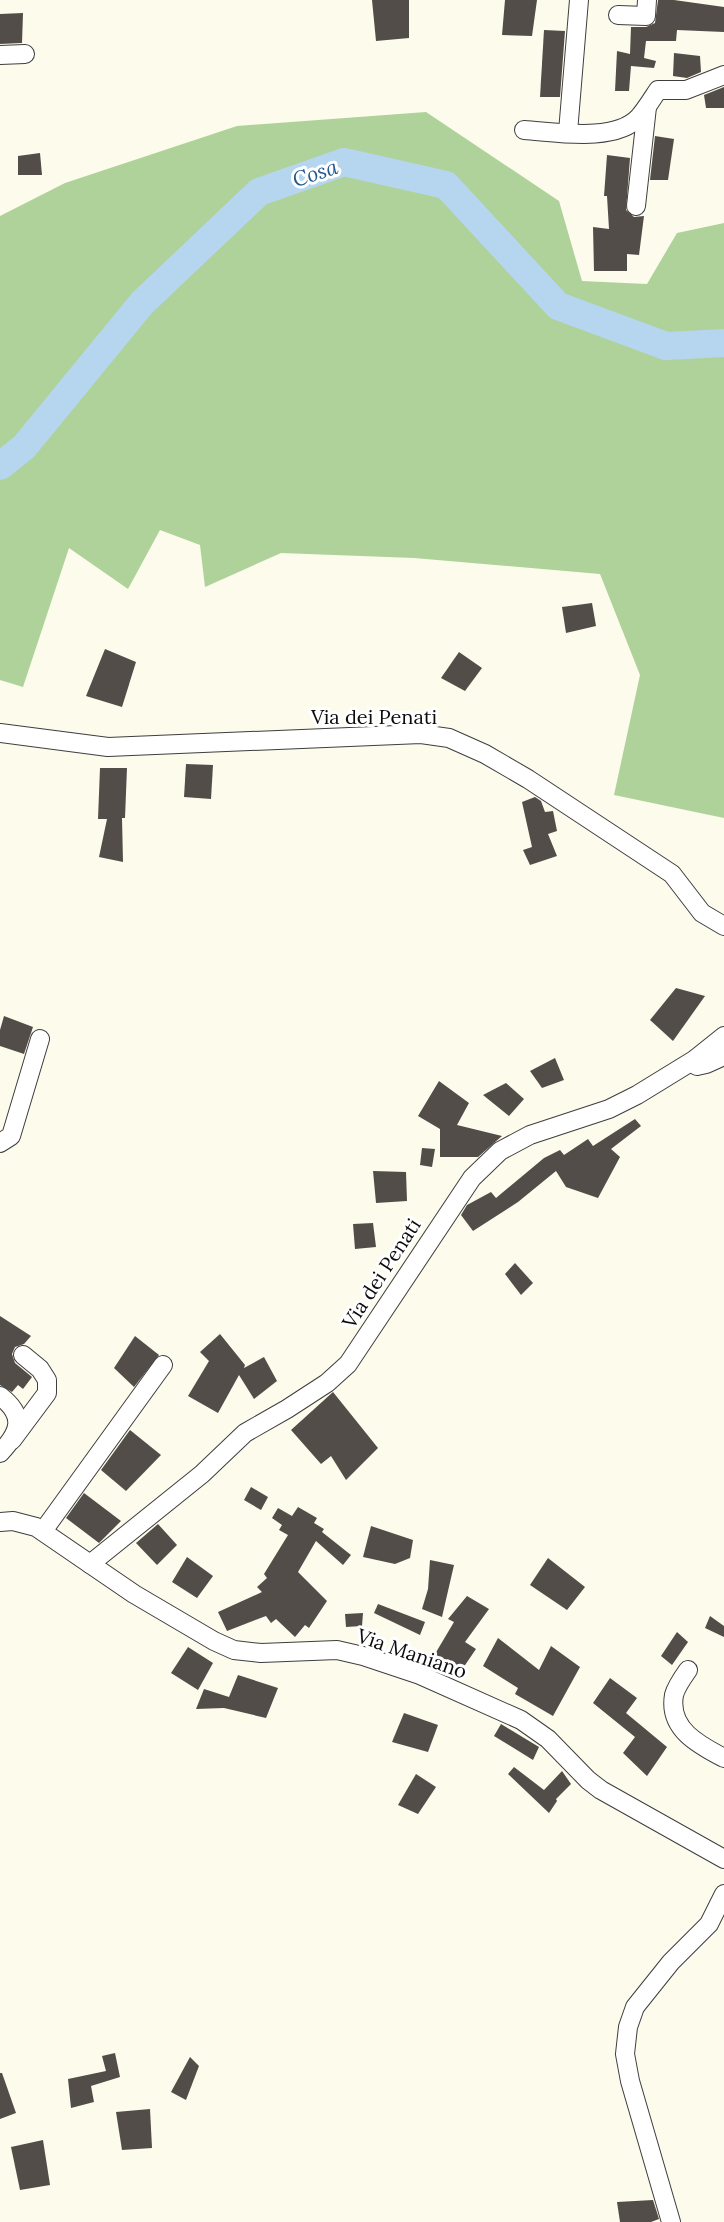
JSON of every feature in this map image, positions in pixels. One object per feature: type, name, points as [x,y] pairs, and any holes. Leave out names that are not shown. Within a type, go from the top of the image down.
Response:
[{"type":"street","points":[[568,132],[579,0]]},
{"type":"street","points":[[618,15],[646,16],[647,0]]},
{"type":"street","points":[[0,55],[25,54]]},
{"type":"street","points":[[524,130],[591,134],[618,130],[638,119],[658,90],[687,90],[724,75]]},
{"type":"street","points":[[636,206],[646,106]]},
{"type":"street","name":"Via dei Penati","points":[[0,733],[108,747],[421,734],[449,738],[485,754],[528,780],[672,874],[702,913],[724,926]]},
{"type":"street","name":"Via dei Penati","points":[[90,1564],[202,1474],[245,1433],[327,1383],[348,1364],[472,1178],[500,1151],[530,1135],[609,1109],[637,1095],[690,1062],[724,1036]]},
{"type":"street","points":[[0,1143],[11,1136],[40,1039]]},
{"type":"street","points":[[690,1062],[697,1066],[724,1056]]},
{"type":"street","points":[[6,1446],[47,1393],[47,1380],[40,1369],[23,1355]]},
{"type":"street","points":[[43,1531],[163,1365]]},
{"type":"street","points":[[0,1396],[10,1404],[16,1414],[18,1426],[6,1446]]},
{"type":"street","name":"Via Maniano","points":[[0,1522],[13,1521],[36,1527],[134,1594],[214,1641],[234,1650],[261,1653],[337,1650],[363,1656],[420,1675],[521,1720],[548,1739],[602,1790],[724,1859]]},
{"type":"street","points":[[688,1670],[674,1693],[677,1724],[686,1734],[724,1758]]},
{"type":"street","points":[[671,2222],[628,2072],[625,2055],[628,2027],[635,2007],[671,1962],[709,1924],[724,1894]]},
{"type":"green space","points":[[426,112],[559,201],[582,281],[647,284],[677,233],[724,223],[724,818],[614,795],[640,675],[600,574],[414,558],[281,553],[205,587],[200,545],[160,530],[128,589],[69,548],[23,687],[0,680],[0,216],[65,183],[237,126]]},
{"type":"building","points":[[372,0],[409,0],[409,38],[376,41]]},
{"type":"building","points":[[505,0],[537,0],[532,36],[502,35]]},
{"type":"building","points":[[658,0],[724,7],[724,32],[677,30],[676,41],[646,41],[644,58],[656,61],[654,68],[631,66],[629,91],[615,91],[617,51],[630,54],[631,27],[646,27],[655,23]]},
{"type":"building","points":[[23,13],[22,43],[0,44],[0,14]]},
{"type":"building","points":[[544,30],[565,31],[560,97],[540,97]]},
{"type":"building","points":[[674,53],[700,56],[701,72],[687,78],[673,76]]},
{"type":"building","points":[[724,87],[724,108],[706,108],[704,95]]},
{"type":"building","points":[[655,136],[674,139],[668,180],[650,180]]},
{"type":"building","points":[[40,153],[42,175],[18,175],[18,156]]},
{"type":"building","points":[[607,155],[630,158],[626,210],[634,217],[644,216],[639,255],[627,254],[627,271],[594,271],[593,227],[609,229],[607,196],[604,196]]},
{"type":"building","points":[[592,603],[596,626],[566,633],[562,607]]},
{"type":"building","points":[[105,649],[136,662],[122,707],[86,696]]},
{"type":"building","points":[[459,652],[482,668],[465,691],[441,678]]},
{"type":"building","points":[[186,764],[213,765],[211,799],[184,797]]},
{"type":"building","points":[[100,768],[127,768],[125,818],[122,818],[123,862],[99,857],[107,819],[98,819]]},
{"type":"building","points":[[535,797],[541,801],[545,812],[553,811],[557,831],[548,834],[557,856],[530,865],[523,850],[532,847],[522,802]]},
{"type":"building","points":[[676,988],[705,996],[673,1041],[650,1020]]},
{"type":"building","points":[[4,1016],[33,1027],[24,1054],[0,1046],[0,1030]]},
{"type":"building","points":[[555,1058],[564,1080],[542,1088],[530,1071]]},
{"type":"building","points":[[439,1081],[469,1103],[457,1125],[502,1136],[478,1157],[440,1157],[440,1129],[418,1116]]},
{"type":"building","points":[[506,1083],[524,1099],[509,1116],[483,1095]]},
{"type":"building","points":[[635,1119],[641,1126],[611,1149],[620,1157],[598,1198],[566,1187],[556,1171],[518,1202],[473,1231],[461,1215],[467,1205],[491,1192],[496,1198],[544,1158],[560,1150],[564,1155],[588,1139],[593,1146]]},
{"type":"building","points":[[422,1148],[435,1149],[432,1167],[420,1165]]},
{"type":"building","points":[[373,1171],[406,1172],[407,1201],[376,1203]]},
{"type":"building","points":[[373,1223],[376,1247],[355,1249],[353,1224]]},
{"type":"building","points":[[515,1263],[533,1283],[521,1295],[505,1274]]},
{"type":"building","points":[[0,1316],[31,1336],[24,1344],[15,1347],[12,1354],[15,1363],[32,1377],[23,1389],[18,1385],[12,1392],[0,1385]]},
{"type":"building","points":[[220,1334],[245,1365],[244,1368],[264,1357],[277,1381],[254,1399],[239,1375],[218,1413],[188,1396],[209,1361],[200,1352]]},
{"type":"building","points":[[135,1336],[159,1355],[134,1387],[114,1368]]},
{"type":"building","points":[[333,1392],[378,1448],[346,1480],[331,1456],[321,1464],[291,1430]]},
{"type":"building","points":[[130,1430],[161,1455],[126,1491],[101,1470]]},
{"type":"building","points":[[251,1487],[268,1497],[261,1510],[244,1500]]},
{"type":"building","points":[[84,1493],[121,1521],[99,1543],[66,1518]]},
{"type":"building","points":[[298,1507],[317,1518],[314,1523],[324,1529],[322,1532],[351,1555],[343,1565],[316,1541],[298,1572],[327,1601],[309,1628],[305,1625],[295,1637],[276,1619],[271,1623],[266,1616],[227,1631],[218,1612],[262,1592],[257,1587],[267,1578],[264,1574],[288,1535],[279,1530],[282,1525],[272,1518],[278,1508],[292,1516]]},
{"type":"building","points":[[158,1524],[177,1545],[157,1565],[136,1543]]},
{"type":"building","points":[[371,1526],[413,1540],[410,1558],[395,1564],[363,1557]]},
{"type":"building","points":[[187,1557],[213,1576],[197,1598],[172,1582]]},
{"type":"building","points":[[548,1558],[585,1587],[567,1610],[530,1585]]},
{"type":"building","points":[[430,1560],[454,1565],[442,1617],[422,1609],[428,1589]]},
{"type":"building","points":[[467,1596],[489,1609],[465,1642],[476,1649],[461,1671],[435,1654],[454,1622],[448,1619]]},
{"type":"building","points":[[378,1604],[425,1622],[420,1635],[374,1613]]},
{"type":"building","points":[[363,1613],[362,1626],[346,1627],[345,1614]]},
{"type":"building","points":[[710,1616],[724,1626],[724,1637],[705,1628]]},
{"type":"building","points":[[677,1632],[688,1642],[672,1665],[661,1656]]},
{"type":"building","points":[[498,1638],[539,1670],[551,1646],[580,1667],[553,1716],[515,1694],[518,1688],[483,1666]]},
{"type":"building","points":[[188,1647],[213,1663],[198,1690],[171,1673]]},
{"type":"building","points":[[238,1675],[278,1688],[266,1718],[224,1708],[196,1709],[204,1689],[229,1697]]},
{"type":"building","points":[[610,1678],[637,1698],[626,1713],[667,1747],[647,1776],[623,1753],[635,1737],[593,1703]]},
{"type":"building","points":[[404,1713],[438,1725],[428,1752],[392,1742]]},
{"type":"building","points":[[501,1724],[539,1747],[533,1760],[494,1736]]},
{"type":"building","points":[[514,1767],[544,1790],[562,1771],[571,1784],[556,1799],[549,1813],[508,1774]]},
{"type":"building","points":[[416,1774],[436,1787],[418,1814],[398,1805]]},
{"type":"building","points":[[115,2053],[120,2077],[91,2086],[94,2102],[71,2108],[68,2079],[106,2071],[102,2056]]},
{"type":"building","points":[[190,2057],[199,2066],[186,2100],[171,2092]]},
{"type":"building","points":[[0,2073],[2,2073],[16,2113],[0,2119]]},
{"type":"building","points":[[150,2109],[152,2148],[122,2150],[116,2112]]},
{"type":"building","points":[[43,2140],[50,2185],[20,2190],[11,2147]]},
{"type":"building","points":[[653,2200],[659,2219],[651,2222],[620,2222],[617,2202]]},
{"type":"waterway","name":"Cosa","points":[[0,466],[24,447],[142,303],[259,192],[344,162],[446,185],[558,306],[666,346],[724,343]]}]
